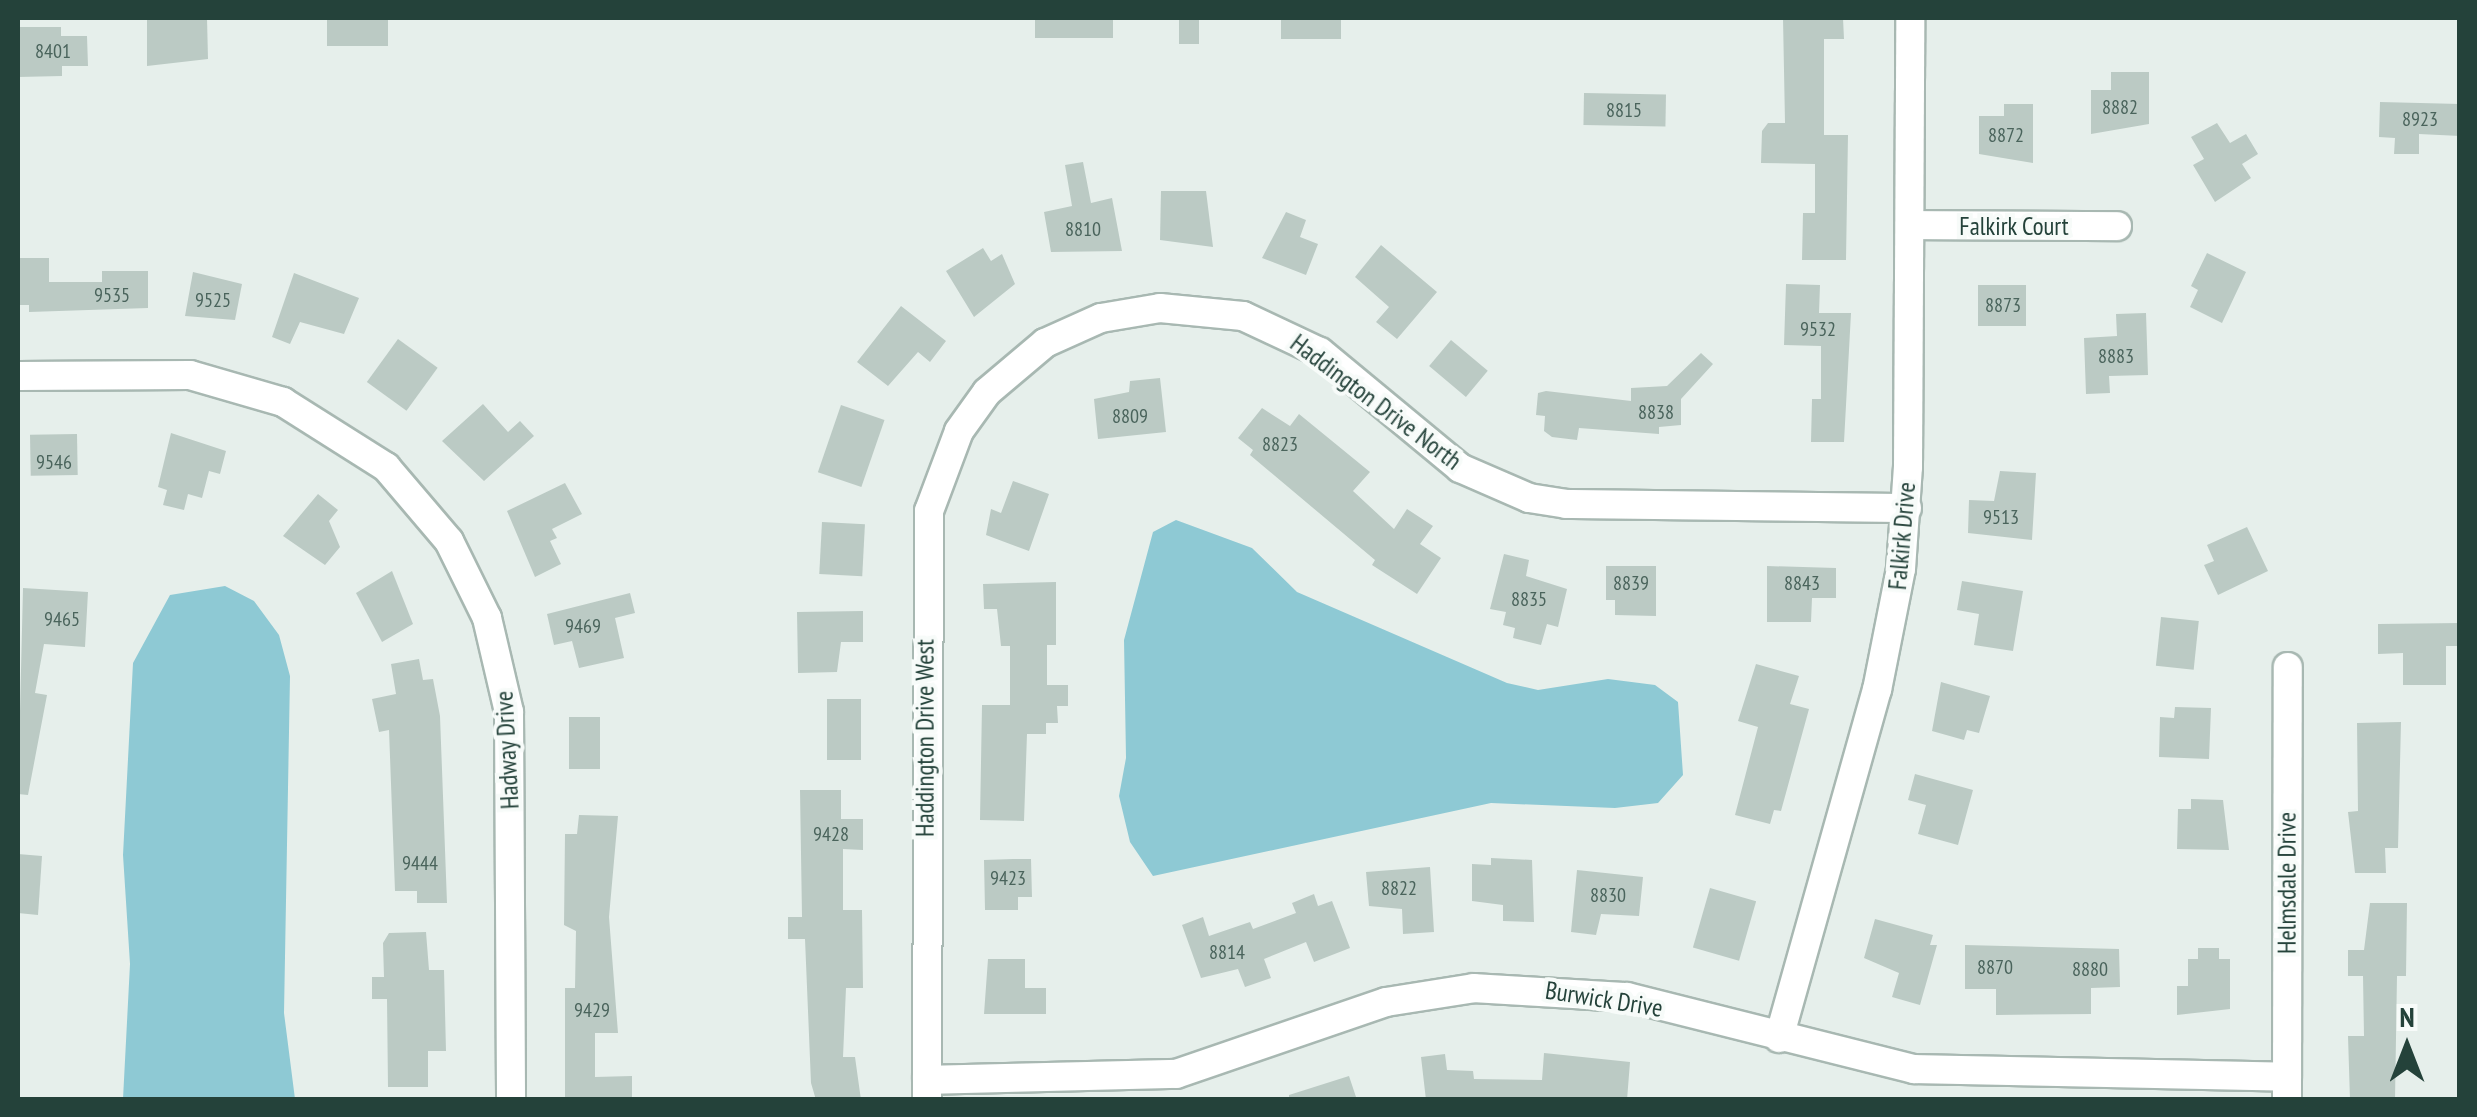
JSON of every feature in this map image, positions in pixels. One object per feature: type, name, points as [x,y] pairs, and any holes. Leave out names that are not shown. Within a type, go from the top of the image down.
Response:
[{"type":"street","name":"Falkirk Drive","points":[[1780,1038],[1880,677],[1906,508],[1910,18]]},
{"type":"street","name":"Falkirk Court","points":[[1910,225],[2117,226]]},
{"type":"street","name":"Haddington Drive North","points":[[988,392],[1046,343],[1089,322],[1160,308],[1196,308],[1244,316],[1299,340],[1460,468],[1529,498],[1566,504],[1906,508]]},
{"type":"street","name":"Hadway Drive","points":[[18,376],[190,375],[283,402],[376,460],[449,541],[483,606],[508,700],[511,1100]]},
{"type":"street","name":"Haddington Drive West","points":[[927,1090],[925,536],[948,452],[988,392]]},
{"type":"street","name":"Helmsdale Drive","points":[[2287,1088],[2288,667]]},
{"type":"street","name":"Burwick Drive","points":[[927,1090],[1176,1074],[1224,1064],[1386,1002],[1474,988],[1627,997],[1866,1060],[1962,1074],[2287,1088]]},
{"type":"water","points":[[1176,520],[1252,548],[1297,592],[1507,683],[1538,690],[1608,679],[1655,685],[1678,702],[1683,775],[1658,803],[1615,808],[1491,803],[1153,876],[1130,842],[1119,796],[1126,758],[1124,640],[1153,532]]},
{"type":"water","points":[[225,586],[254,601],[279,635],[290,676],[284,1013],[295,1099],[123,1099],[130,964],[123,855],[133,663],[170,595]]},
{"type":"building","points":[[147,18],[207,18],[208,59],[147,66]]},
{"type":"building","points":[[327,18],[388,18],[388,46],[327,46]]},
{"type":"building","points":[[1035,18],[1113,18],[1113,38],[1035,38]]},
{"type":"building","points":[[1179,18],[1199,18],[1199,44],[1179,44]]},
{"type":"building","points":[[1281,18],[1341,18],[1341,39],[1281,39]]},
{"type":"building","points":[[1783,18],[1843,18],[1844,39],[1824,39],[1824,135],[1848,135],[1846,260],[1802,260],[1803,213],[1815,213],[1815,164],[1761,163],[1762,131],[1768,123],[1785,123]]},
{"type":"building","points":[[18,27],[61,27],[61,36],[87,36],[88,66],[62,66],[62,76],[18,77]]},
{"type":"building","points":[[2111,72],[2149,72],[2149,124],[2091,134],[2091,90],[2111,90]]},
{"type":"building","points":[[1584,93],[1666,94],[1665,126],[1583,125]]},
{"type":"building","points":[[2380,102],[2460,104],[2460,136],[2419,134],[2419,154],[2394,154],[2395,138],[2379,137]]},
{"type":"building","points":[[2004,104],[2033,104],[2033,163],[1979,154],[1979,116],[2004,116]]},
{"type":"building","points":[[2217,123],[2230,143],[2246,134],[2258,154],[2242,164],[2251,178],[2215,202],[2193,165],[2204,159],[2191,137]]},
{"type":"building","points":[[1083,162],[1091,203],[1112,198],[1122,251],[1051,252],[1044,212],[1072,206],[1065,165]]},
{"type":"building","points":[[1161,191],[1206,191],[1213,247],[1160,240]]},
{"type":"building","points":[[1286,212],[1306,220],[1300,237],[1318,244],[1306,275],[1262,258]]},
{"type":"building","points":[[1381,245],[1437,292],[1397,339],[1376,322],[1389,307],[1355,277]]},
{"type":"building","points":[[983,248],[991,261],[1002,254],[1015,284],[974,317],[946,271]]},
{"type":"building","points":[[2207,253],[2246,272],[2222,323],[2190,307],[2198,290],[2191,286]]},
{"type":"building","points":[[18,258],[49,258],[49,282],[102,282],[102,271],[148,271],[148,308],[29,312],[29,305],[18,305]]},
{"type":"building","points":[[193,272],[242,284],[235,320],[185,316]]},
{"type":"building","points":[[294,273],[359,298],[344,334],[300,322],[290,344],[272,337]]},
{"type":"building","points":[[1786,284],[1820,285],[1819,313],[1851,313],[1844,442],[1811,442],[1812,399],[1821,399],[1821,346],[1784,345]]},
{"type":"building","points":[[1978,285],[2026,285],[2026,326],[1978,326]]},
{"type":"building","points":[[901,306],[946,341],[930,362],[918,352],[888,386],[857,362]]},
{"type":"building","points":[[2146,313],[2148,375],[2109,376],[2110,393],[2086,394],[2084,338],[2117,336],[2116,314]]},
{"type":"building","points":[[398,339],[438,368],[406,411],[367,382]]},
{"type":"building","points":[[1451,340],[1488,371],[1466,397],[1429,366]]},
{"type":"building","points":[[1701,353],[1713,364],[1681,399],[1681,425],[1659,427],[1659,434],[1579,428],[1577,440],[1552,437],[1544,431],[1545,416],[1536,415],[1538,393],[1546,391],[1631,401],[1631,388],[1667,386]]},
{"type":"building","points":[[1160,378],[1166,432],[1098,439],[1094,399],[1129,392],[1130,381]]},
{"type":"building","points":[[483,404],[508,432],[520,421],[534,436],[484,481],[442,441]]},
{"type":"building","points":[[841,405],[884,420],[861,487],[818,472]]},
{"type":"building","points":[[1262,408],[1290,426],[1299,414],[1370,472],[1353,491],[1394,529],[1407,509],[1433,526],[1420,544],[1441,558],[1417,594],[1372,565],[1375,560],[1250,455],[1253,450],[1238,438]]},
{"type":"building","points":[[171,433],[226,451],[220,474],[209,471],[202,498],[188,494],[184,510],[163,505],[167,490],[158,487]]},
{"type":"building","points":[[77,434],[78,475],[31,476],[30,435]]},
{"type":"building","points":[[2000,471],[2036,473],[2032,540],[1968,533],[1969,500],[1994,501]]},
{"type":"building","points":[[1013,481],[1049,494],[1029,551],[986,535],[991,509],[1001,513]]},
{"type":"building","points":[[565,483],[582,514],[552,529],[557,538],[550,541],[561,564],[535,577],[507,511]]},
{"type":"building","points":[[318,494],[338,510],[329,521],[340,547],[325,565],[283,536]]},
{"type":"building","points":[[822,522],[865,524],[862,576],[819,574]]},
{"type":"building","points":[[2247,527],[2268,571],[2218,595],[2204,565],[2214,561],[2207,545]]},
{"type":"building","points":[[1504,554],[1529,560],[1526,576],[1567,589],[1558,627],[1547,624],[1541,645],[1513,638],[1515,628],[1503,625],[1506,612],[1490,609]]},
{"type":"building","points":[[1606,566],[1656,566],[1656,616],[1615,615],[1615,600],[1606,600]]},
{"type":"building","points":[[1767,566],[1836,568],[1836,598],[1812,598],[1811,622],[1767,622]]},
{"type":"building","points":[[392,571],[413,624],[382,642],[356,593]]},
{"type":"building","points":[[1962,581],[2023,591],[2013,651],[1974,645],[1979,614],[1957,610]]},
{"type":"building","points":[[1056,582],[1056,645],[1047,645],[1047,685],[1068,685],[1068,706],[1057,706],[1058,723],[1046,723],[1046,734],[1027,734],[1024,821],[980,820],[982,705],[1010,705],[1010,646],[1001,646],[997,609],[984,609],[983,584]]},
{"type":"building","points":[[23,588],[88,592],[85,647],[44,644],[35,693],[47,695],[28,795],[18,794]]},
{"type":"building","points":[[630,593],[635,613],[615,618],[624,658],[579,668],[572,641],[554,645],[547,614]]},
{"type":"building","points":[[863,611],[863,642],[841,642],[837,672],[798,673],[797,612]]},
{"type":"building","points":[[2161,617],[2199,621],[2194,670],[2156,666]]},
{"type":"building","points":[[2460,623],[2460,646],[2446,646],[2446,685],[2403,685],[2403,653],[2378,654],[2378,624]]},
{"type":"building","points":[[419,659],[423,680],[433,679],[440,716],[447,903],[417,903],[417,891],[395,891],[389,730],[379,732],[372,699],[396,694],[391,664]]},
{"type":"building","points":[[1756,664],[1799,676],[1790,704],[1809,709],[1781,811],[1774,810],[1770,824],[1735,815],[1758,727],[1738,721]]},
{"type":"building","points":[[1941,682],[1990,696],[1979,733],[1967,730],[1964,740],[1932,731]]},
{"type":"building","points":[[827,699],[861,699],[861,760],[827,760]]},
{"type":"building","points":[[2175,707],[2211,708],[2209,759],[2159,757],[2160,717],[2174,718]]},
{"type":"building","points":[[569,717],[600,717],[600,769],[569,769]]},
{"type":"building","points":[[2401,722],[2398,848],[2385,848],[2386,873],[2355,873],[2348,812],[2358,811],[2357,723]]},
{"type":"building","points":[[1915,774],[1973,790],[1958,845],[1918,834],[1926,805],[1908,800]]},
{"type":"building","points":[[800,790],[841,790],[841,819],[863,819],[863,850],[843,849],[843,910],[862,910],[863,988],[846,988],[843,1057],[855,1057],[861,1100],[816,1100],[811,1083],[805,939],[788,939],[788,917],[802,917]]},
{"type":"building","points":[[2191,799],[2223,800],[2229,850],[2177,849],[2178,809],[2191,809]]},
{"type":"building","points":[[579,815],[618,816],[609,917],[618,1033],[595,1033],[595,1077],[632,1076],[632,1100],[565,1100],[565,988],[575,988],[576,931],[564,925],[565,834],[577,834]]},
{"type":"building","points":[[18,854],[42,856],[38,915],[18,913]]},
{"type":"building","points":[[1491,858],[1532,860],[1534,922],[1503,921],[1503,905],[1472,901],[1472,864],[1491,865]]},
{"type":"building","points":[[1031,859],[1032,897],[1018,897],[1018,910],[985,910],[984,860]]},
{"type":"building","points":[[1430,867],[1434,932],[1403,934],[1402,909],[1369,906],[1366,872]]},
{"type":"building","points":[[1577,870],[1643,877],[1639,916],[1601,914],[1596,935],[1571,932]]},
{"type":"building","points":[[1710,888],[1756,901],[1739,961],[1693,948]]},
{"type":"building","points":[[1314,894],[1318,906],[1332,901],[1350,948],[1314,962],[1306,942],[1264,959],[1271,978],[1245,987],[1238,969],[1201,978],[1182,925],[1203,917],[1209,936],[1250,922],[1253,929],[1296,913],[1292,903]]},
{"type":"building","points":[[2370,903],[2407,903],[2406,976],[2397,976],[2395,1100],[2350,1100],[2348,1036],[2364,1036],[2363,976],[2348,976],[2348,950],[2364,950]]},
{"type":"building","points":[[1875,919],[1933,935],[1930,945],[1937,945],[1920,1005],[1892,997],[1899,973],[1864,958]]},
{"type":"building","points":[[426,932],[429,970],[444,970],[446,1051],[428,1051],[428,1087],[388,1087],[387,999],[372,999],[372,977],[384,977],[383,943],[389,933]]},
{"type":"building","points":[[1965,945],[2119,949],[2120,987],[2091,988],[2091,1014],[1996,1015],[1996,989],[1965,989]]},
{"type":"building","points":[[2198,948],[2219,948],[2219,959],[2230,959],[2230,1009],[2177,1015],[2177,986],[2188,986],[2188,959],[2198,959]]},
{"type":"building","points":[[988,959],[1025,959],[1025,988],[1046,988],[1046,1014],[984,1014]]},
{"type":"building","points":[[1544,1053],[1630,1062],[1627,1100],[1426,1100],[1421,1057],[1445,1054],[1447,1070],[1473,1071],[1474,1079],[1542,1080]]},
{"type":"building","points":[[1349,1076],[1357,1100],[1289,1100],[1289,1095]]}]
